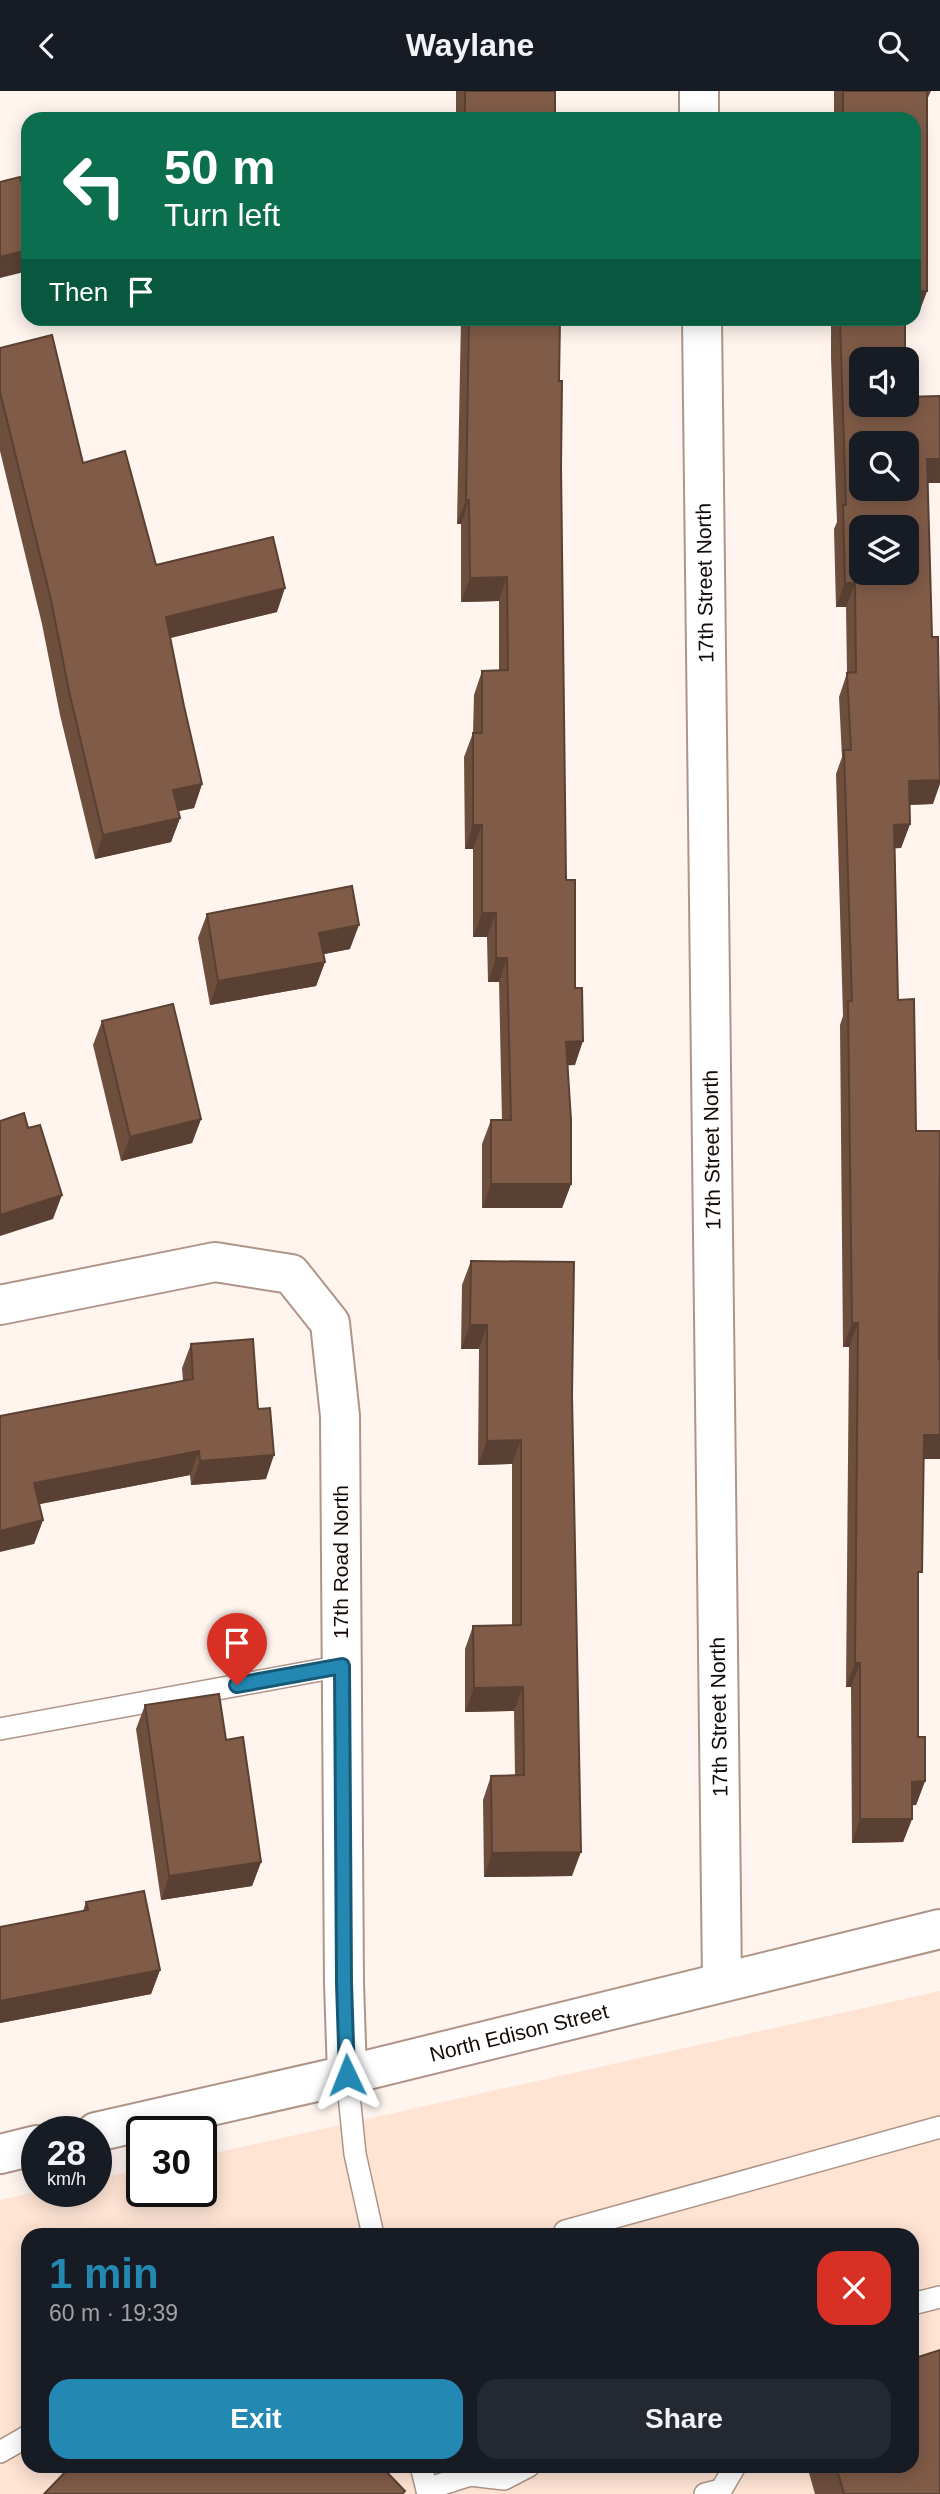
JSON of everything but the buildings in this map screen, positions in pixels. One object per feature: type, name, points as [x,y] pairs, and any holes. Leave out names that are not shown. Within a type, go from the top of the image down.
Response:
[{"type":"street","points":[[699,91],[699,112]]},
{"type":"street","name":"17th Street North","points":[[702,326],[722,1981]]},
{"type":"street","name":"17th Road North","points":[[0,1305],[215,1262],[291,1274],[330,1322],[340,1416],[347,2075]]},
{"type":"street","name":"North Edison Street","points":[[112,2128],[347,2075],[940,1929]]},
{"type":"street","points":[[0,2154],[21,2149]]},
{"type":"lane","points":[[0,1729],[342,1666]]},
{"type":"lane","points":[[347,2075],[355,2154],[371,2228]]},
{"type":"lane","points":[[576,2228],[940,2127]]},
{"type":"lane","points":[[919,2302],[940,2297]]},
{"type":"lane","points":[[0,2452],[21,2440]]},
{"type":"lane","points":[[423,2473],[427,2491],[467,2473]]},
{"type":"lane","points":[[484,2473],[504,2479],[516,2473]]},
{"type":"lane","points":[[705,2494],[721,2490],[731,2473]]},
{"type":"shaded area","points":[[940,1991],[940,2494],[0,2494],[0,2200],[21,2195],[21,2207],[112,2207],[112,2176],[126,2172],[126,2207],[217,2207],[217,2152]]},
{"type":"route","points":[[237,1685],[342,1666],[347,2075]]}]
